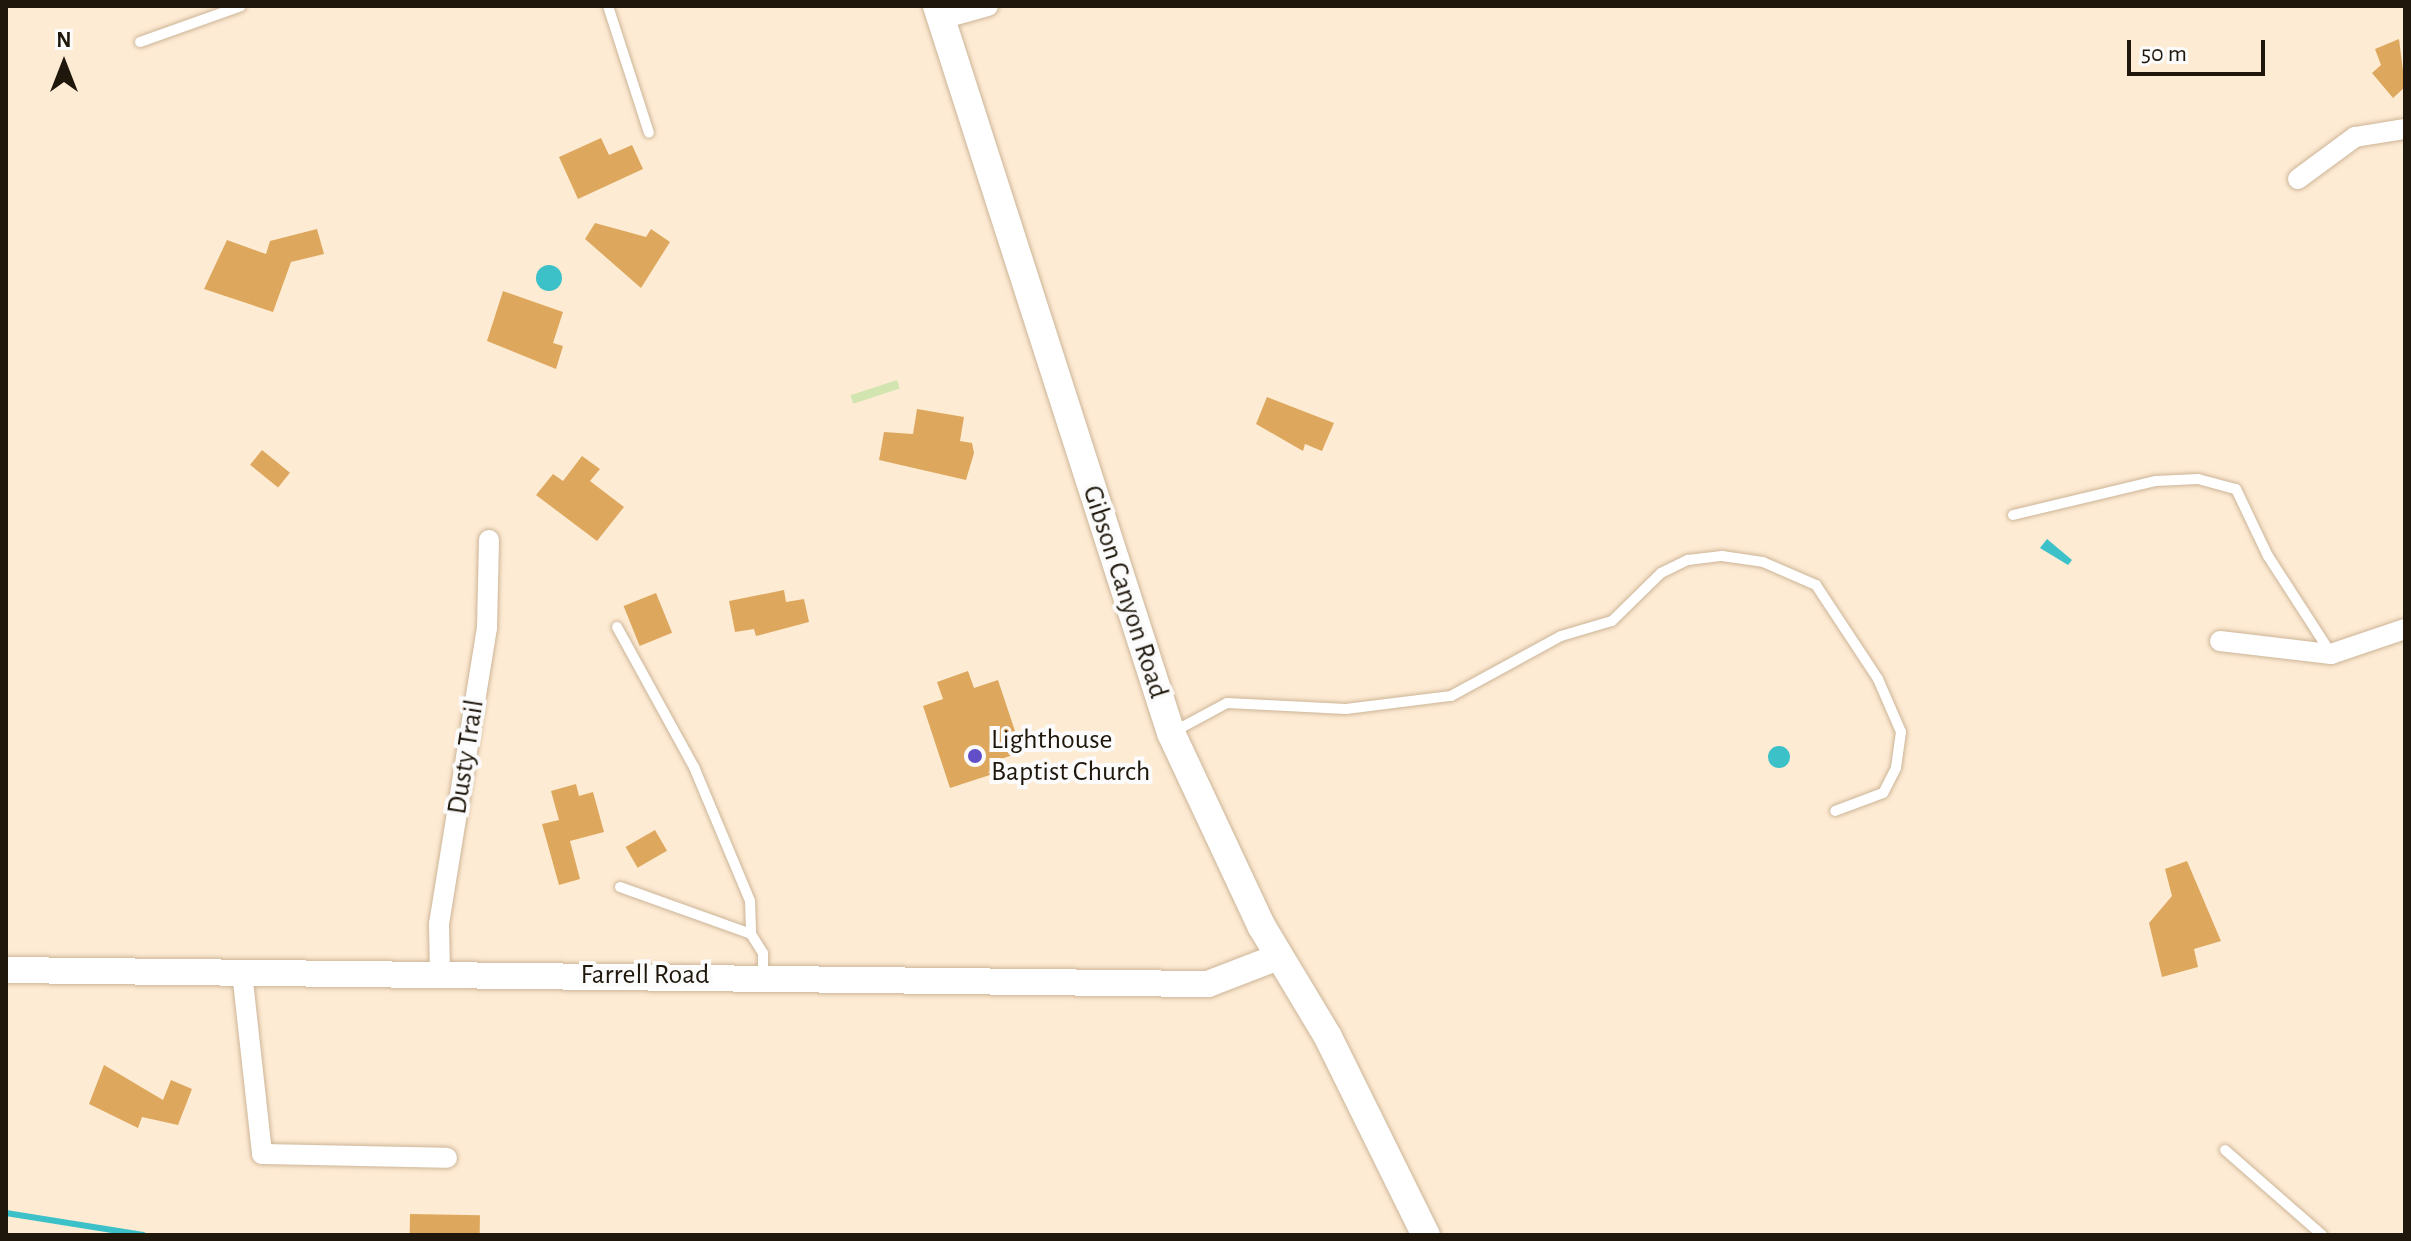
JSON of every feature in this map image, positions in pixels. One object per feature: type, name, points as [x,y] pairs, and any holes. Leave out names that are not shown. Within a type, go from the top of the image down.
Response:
[{"type":"main road","name":"Gibson Canyon Road","points":[[939,12],[1171,733],[1278,957],[1334,1048],[1426,1235]]},
{"type":"street","points":[[939,12],[988,6]]},
{"type":"street","points":[[2298,179],[2355,137],[2405,129]]},
{"type":"street","name":"Dusty Trail","points":[[440,973],[439,924],[487,628],[489,540]]},
{"type":"street","points":[[2220,641],[2331,654],[2405,629]]},
{"type":"street","name":"Farrell Road","points":[[6,970],[763,976],[1208,984],[1278,957]]},
{"type":"street","points":[[242,972],[262,1154],[447,1158]]},
{"type":"lane","points":[[140,42],[241,6]]},
{"type":"lane","points":[[608,6],[649,133]]},
{"type":"lane","points":[[2013,515],[2156,481],[2198,479],[2236,489],[2268,556],[2331,654]]},
{"type":"lane","points":[[1171,733],[1227,703],[1346,709],[1451,696],[1561,636],[1612,621],[1661,573],[1688,560],[1722,556],[1763,562],[1816,585],[1878,679],[1901,732],[1896,768],[1883,793],[1835,811]]},
{"type":"lane","points":[[617,627],[694,767],[750,901],[751,934],[763,953],[763,976]]},
{"type":"lane","points":[[620,887],[751,934]]},
{"type":"lane","points":[[2225,1150],[2322,1235]]},
{"type":"green space","points":[[897,380],[900,389],[853,404],[850,395]]},
{"type":"water","points":[[549,265],[558,269],[562,278],[558,287],[549,291],[540,287],[536,278],[540,269]]},
{"type":"water","points":[[2047,539],[2072,560],[2068,565],[2040,548]]},
{"type":"water","points":[[1779,746],[1787,749],[1790,757],[1787,765],[1779,768],[1771,765],[1768,757],[1771,749]]},
{"type":"building","points":[[2399,39],[2405,87],[2393,98],[2372,73],[2381,65],[2375,49]]},
{"type":"building","points":[[601,138],[609,155],[632,145],[643,169],[578,199],[559,157]]},
{"type":"building","points":[[595,223],[646,237],[651,229],[670,242],[641,288],[585,239]]},
{"type":"building","points":[[317,229],[324,254],[291,262],[273,312],[204,289],[227,240],[266,254],[270,241]]},
{"type":"building","points":[[503,291],[563,312],[553,343],[563,346],[556,369],[487,341]]},
{"type":"building","points":[[1267,397],[1334,423],[1322,451],[1305,444],[1303,451],[1256,424]]},
{"type":"building","points":[[917,409],[964,417],[960,441],[972,443],[974,453],[966,480],[879,460],[884,432],[913,434]]},
{"type":"building","points":[[262,450],[290,473],[278,487],[250,465]]},
{"type":"building","points":[[582,456],[600,469],[590,481],[624,507],[597,541],[536,495],[553,474],[563,481]]},
{"type":"building","points":[[784,590],[786,602],[804,599],[809,622],[756,636],[754,629],[735,632],[729,601]]},
{"type":"building","points":[[656,593],[672,633],[640,646],[624,606]]},
{"type":"building","points":[[968,671],[974,688],[998,680],[1022,752],[998,760],[1002,771],[950,788],[923,706],[943,699],[937,682]]},
{"type":"building","points":[[576,784],[579,796],[593,792],[604,832],[570,841],[580,879],[559,885],[542,824],[559,820],[551,791]]},
{"type":"building","points":[[655,830],[667,851],[638,868],[626,847]]},
{"type":"building","points":[[2187,861],[2221,941],[2194,949],[2198,967],[2162,977],[2149,923],[2172,896],[2165,869]]},
{"type":"building","points":[[104,1065],[163,1100],[171,1080],[192,1089],[178,1125],[142,1117],[138,1128],[89,1104]]},
{"type":"building","points":[[410,1214],[480,1215],[480,1235],[410,1235]]},
{"type":"waterway","points":[[6,1213],[143,1235]]},
{"type":"place","name":"Lighthouse Baptist Church","points":[[975,756]]}]
